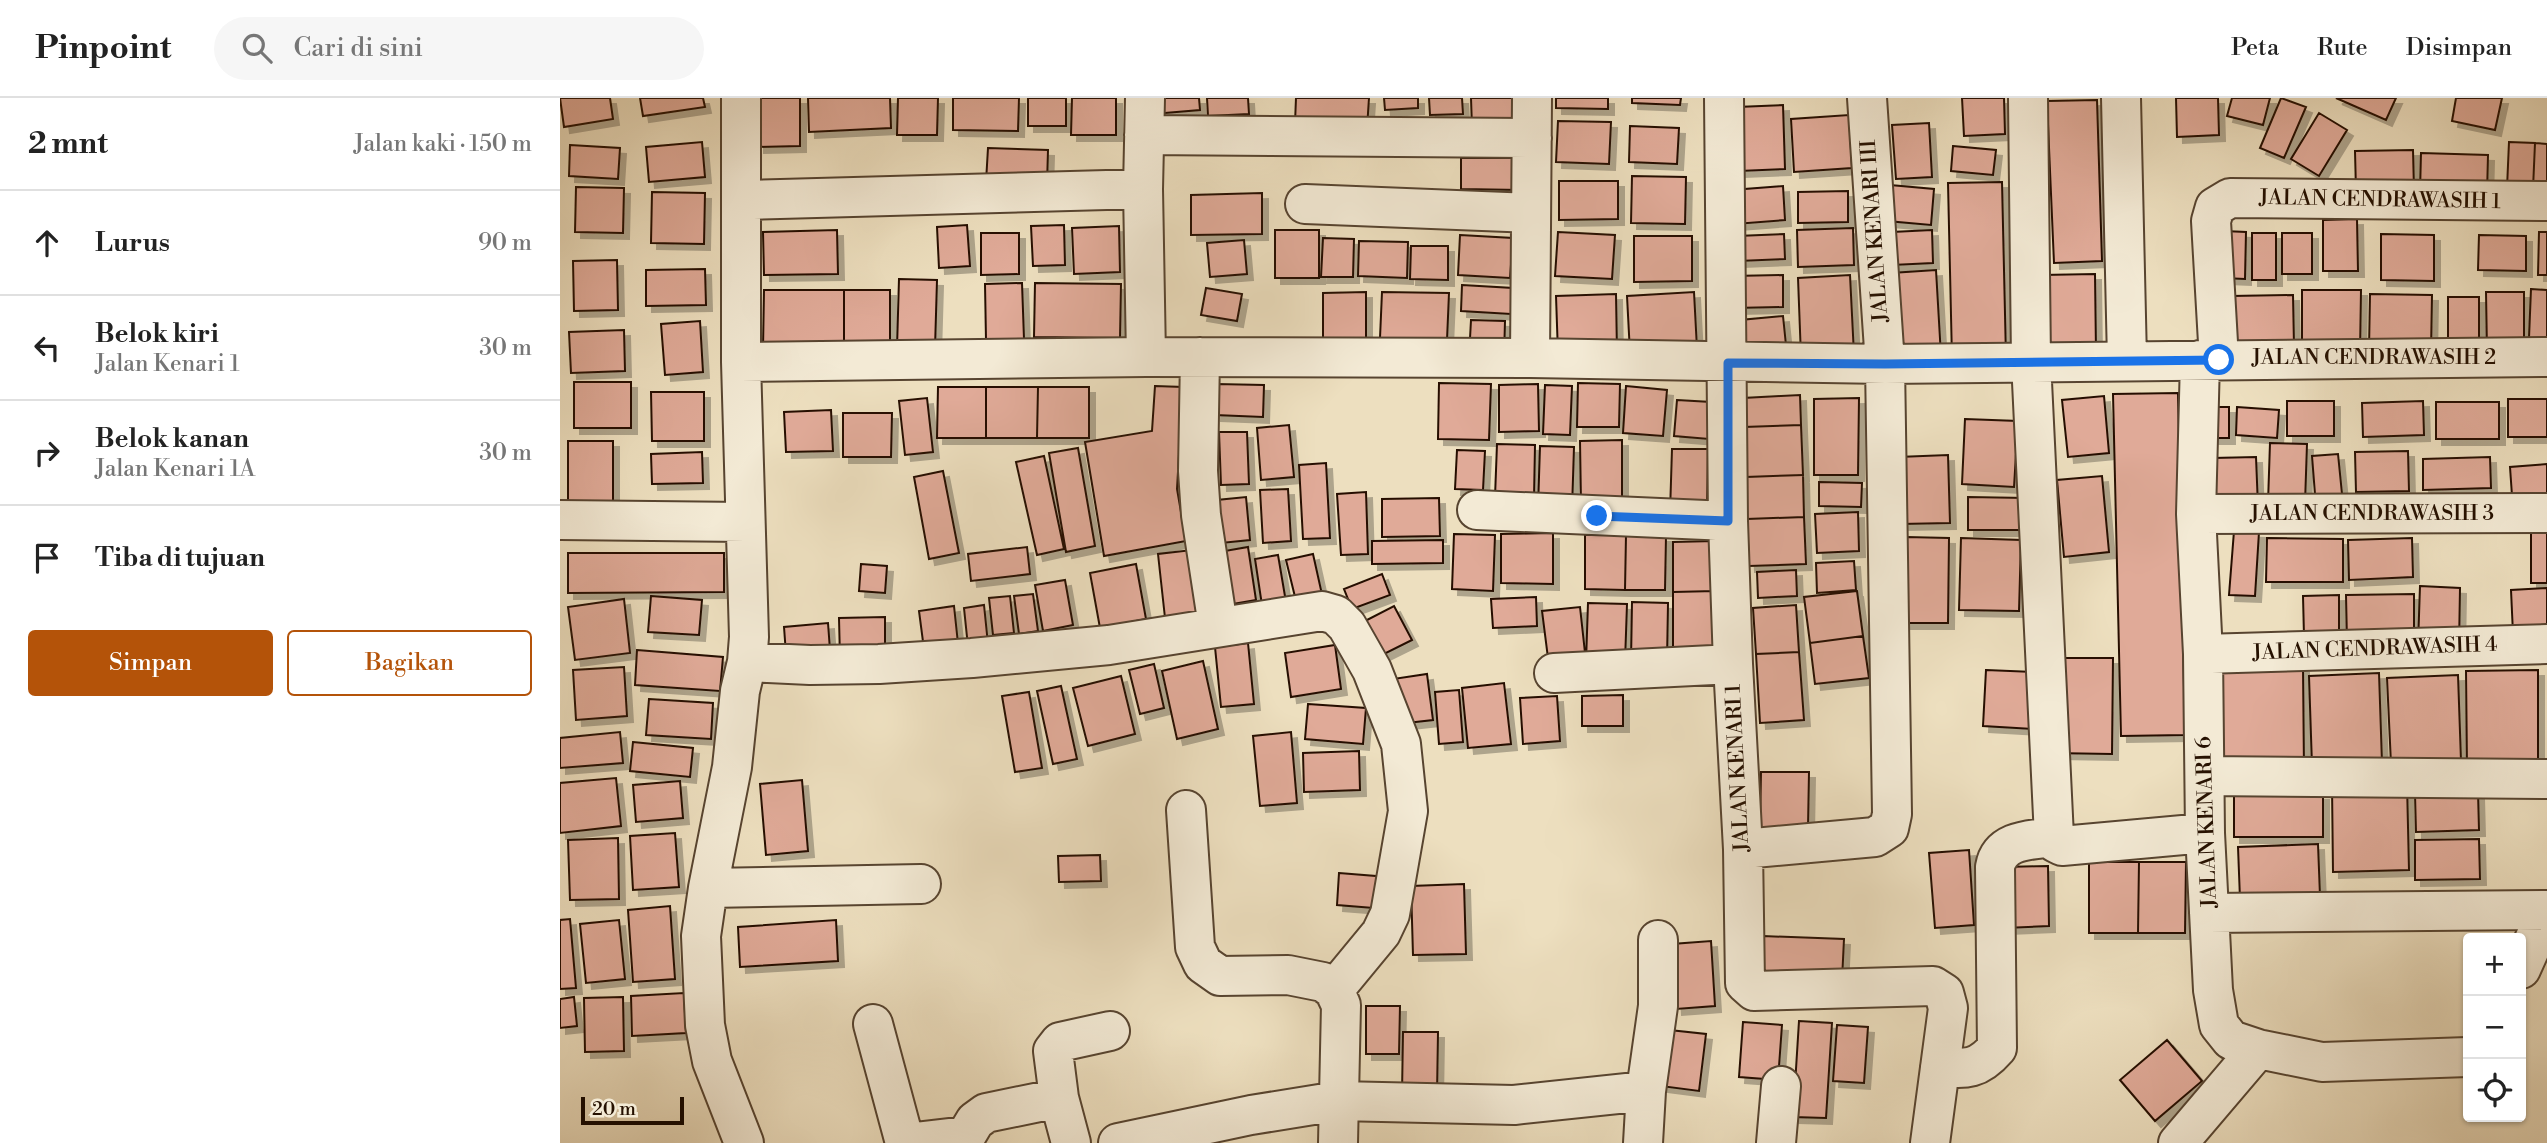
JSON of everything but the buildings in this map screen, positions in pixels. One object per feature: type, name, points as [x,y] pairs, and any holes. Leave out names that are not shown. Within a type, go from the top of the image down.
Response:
[{"type":"street","points":[[741,98],[741,362],[749,637],[747,662],[740,691],[733,767],[701,936],[705,1025],[712,1061],[744,1143]]},
{"type":"street","points":[[1144,98],[1146,357]]},
{"type":"street","points":[[1530,358],[1532,98]]},
{"type":"street","name":"JALAN KENARI 1","points":[[1724,98],[1728,521],[1743,849],[1745,983],[1754,991],[1933,986],[1944,993],[1948,1008],[1940,1067]]},
{"type":"street","name":"JALAN KENARI III","points":[[1743,849],[1875,837],[1889,828],[1892,814],[1885,364],[1867,98]]},
{"type":"street","points":[[2028,98],[2031,361],[2054,837],[2056,843],[2062,846],[2205,833]]},
{"type":"street","points":[[2122,98],[2127,360]]},
{"type":"street","points":[[1144,135],[1532,138]]},
{"type":"street","points":[[742,200],[1143,190]]},
{"type":"street","name":"JALAN CENDRAWASIH 1","points":[[2215,207],[2230,198],[2547,201]]},
{"type":"street","points":[[1305,204],[1531,213]]},
{"type":"street","name":"JALAN KENARI 6","points":[[2215,207],[2211,221],[2210,360],[2196,514],[2203,654],[2205,833],[2213,990],[2219,1025],[2231,1040],[2258,1049],[2322,1062],[2463,1057]]},
{"type":"street","points":[[1200,357],[1198,471],[1201,515],[1217,626]]},
{"type":"street","name":"JALAN CENDRAWASIH 2","points":[[741,362],[1200,357],[1530,358],[1885,364],[2547,357]]},
{"type":"street","points":[[1477,510],[1728,521]]},
{"type":"street","name":"JALAN CENDRAWASIH 3","points":[[2196,514],[2547,513]]},
{"type":"street","points":[[560,520],[745,522]]},
{"type":"street","points":[[747,662],[879,664],[972,658],[1110,645],[1322,611],[1336,615],[1347,626],[1372,670],[1401,744],[1408,811],[1390,914],[1381,933],[1334,990]]},
{"type":"street","name":"JALAN CENDRAWASIH 4","points":[[2203,654],[2547,644]]},
{"type":"street","points":[[1554,673],[1733,664]]},
{"type":"street","points":[[2205,776],[2547,779]]},
{"type":"street","points":[[1186,810],[1195,947],[1203,964],[1220,976],[1288,975],[1322,982],[1334,990],[1341,1005],[1338,1143]]},
{"type":"street","points":[[1930,1143],[1940,1067],[1976,1067],[1988,1059],[1997,1048],[1997,856],[2008,846],[2054,837]]},
{"type":"street","points":[[708,888],[921,884]]},
{"type":"street","points":[[2210,913],[2547,910],[2526,958]]},
{"type":"street","points":[[1643,1143],[1646,1091],[1658,1006],[1658,940]]},
{"type":"street","points":[[873,1024],[906,1143],[966,1136],[975,1121],[986,1113],[1059,1098]]},
{"type":"street","points":[[1071,1143],[1059,1098],[1053,1051],[1060,1042],[1110,1031]]},
{"type":"street","points":[[2178,1143],[2258,1049]]},
{"type":"street","points":[[1776,1143],[1781,1086]]},
{"type":"street","points":[[1118,1143],[1251,1115],[1338,1101],[1514,1105],[1646,1091]]},
{"type":"route","points":[[1597,516],[1728,521],[1728,363],[2219,360]]}]
